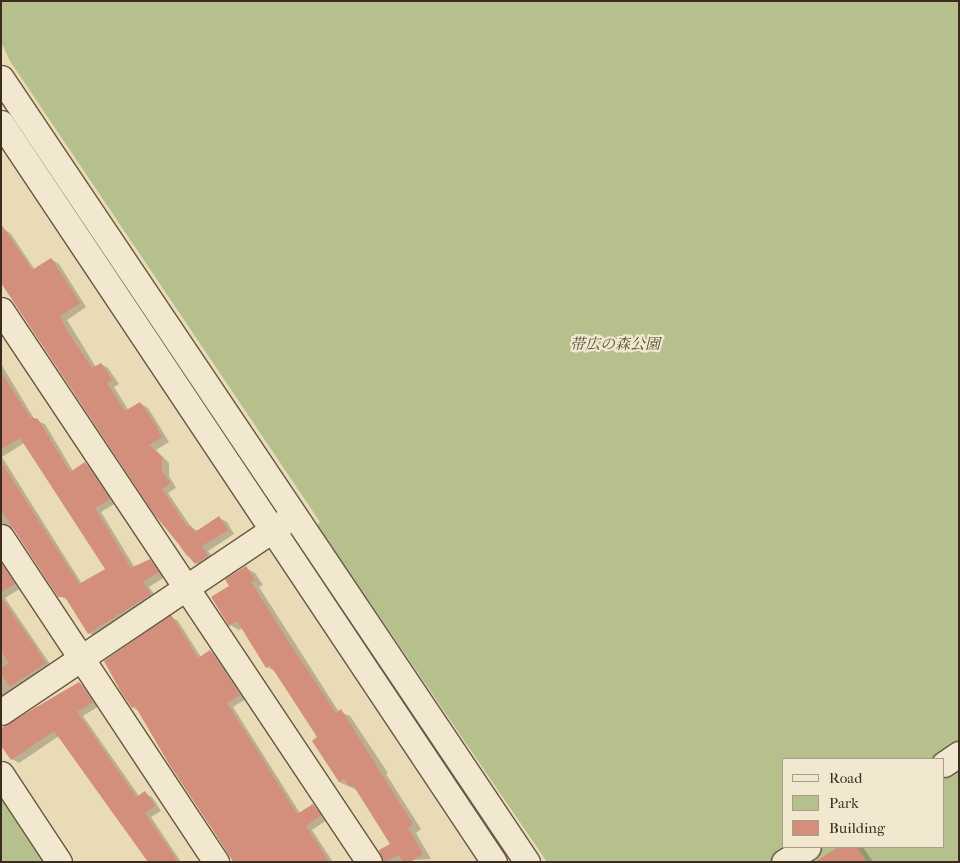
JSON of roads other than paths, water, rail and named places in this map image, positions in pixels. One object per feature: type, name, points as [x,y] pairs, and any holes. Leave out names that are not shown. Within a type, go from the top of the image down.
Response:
[{"type":"street","points":[[1,78],[527,862]]},
{"type":"street","points":[[1,123],[494,862]]},
{"type":"street","points":[[1,310],[369,862]]},
{"type":"street","points":[[1,712],[295,514]]},
{"type":"street","points":[[1,537],[216,862]]},
{"type":"street","points":[[945,763],[959,754]]},
{"type":"street","points":[[1,774],[59,862]]},
{"type":"street","points":[[784,862],[806,848]]},
{"type":"park label","name":"帯広の森公園","points":[[615,345]]}]
